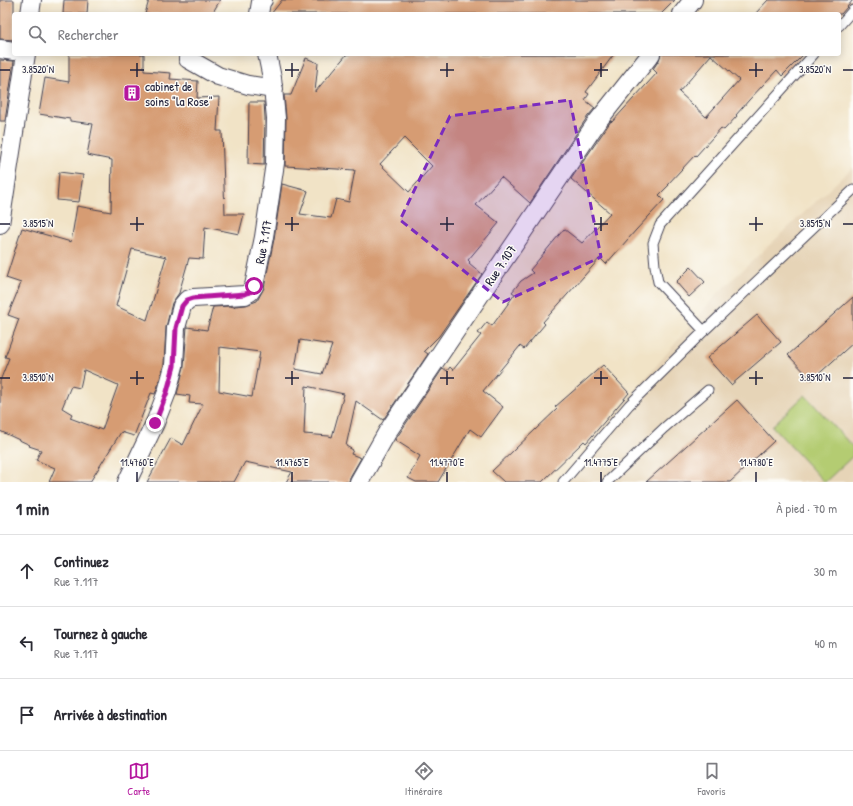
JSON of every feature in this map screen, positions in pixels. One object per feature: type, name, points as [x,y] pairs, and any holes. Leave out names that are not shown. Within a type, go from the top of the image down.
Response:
[{"type":"street","points":[[30,12],[32,0]]},
{"type":"street","points":[[259,12],[261,2],[263,0]]},
{"type":"street","points":[[684,12],[693,0]]},
{"type":"street","points":[[0,49],[12,51]]},
{"type":"street","points":[[0,224],[26,56]]},
{"type":"street","name":"Rue 7.117","points":[[127,482],[155,423],[167,392],[174,366],[176,328],[182,306],[187,300],[193,298],[245,294],[250,292],[254,286],[264,237],[274,163],[276,118],[274,89],[267,56]]},
{"type":"street","name":"Rue 7.107","points":[[359,482],[388,431],[597,122],[649,56]]},
{"type":"street","points":[[188,59],[218,76],[248,85],[274,89]]},
{"type":"lane","points":[[841,24],[853,10]]},
{"type":"lane","points":[[704,332],[658,282],[653,243],[660,226],[812,56]]},
{"type":"lane","points":[[563,482],[629,406],[704,332],[853,190]]},
{"type":"lane","points":[[607,482],[664,428],[708,390]]},
{"type":"highlighted area","points":[[570,100],[601,257],[503,302],[400,220],[450,116]]},
{"type":"shaded area","points":[[853,167],[853,482],[558,482],[717,294]]},
{"type":"green space","points":[[805,395],[853,447],[853,456],[825,482],[772,426]]},
{"type":"building","points":[[0,0],[14,0],[14,12],[12,12],[12,40],[0,39]]},
{"type":"building","points":[[64,0],[88,0],[87,12],[63,12]]},
{"type":"building","points":[[149,0],[220,0],[213,12],[146,12]]},
{"type":"building","points":[[282,0],[675,0],[663,12],[273,12]]},
{"type":"building","points":[[768,0],[853,0],[841,14],[841,12],[757,12]]},
{"type":"building","points":[[69,56],[144,56],[144,71],[171,73],[170,79],[198,81],[197,98],[219,97],[217,131],[222,131],[225,214],[244,214],[239,234],[205,227],[203,259],[189,258],[179,293],[172,303],[166,327],[164,364],[155,394],[151,393],[134,436],[121,432],[90,482],[49,482],[55,468],[36,460],[41,450],[29,446],[30,445],[0,431],[0,381],[9,358],[5,357],[19,319],[8,315],[21,283],[6,278],[22,228],[71,242],[77,206],[111,212],[112,160],[87,155],[93,124],[70,121],[70,119],[39,114],[45,78],[69,82]],"holes":[[[132,249],[166,257],[147,320],[116,306]],[[84,370],[118,385],[102,430],[70,418],[72,414],[62,408],[71,386],[80,388]]]},
{"type":"building","points":[[345,56],[613,56],[586,92],[589,94],[585,100],[595,108],[588,116],[530,203],[501,177],[476,205],[499,223],[468,260],[470,262],[469,263],[482,274],[439,336],[424,351],[428,354],[383,420],[356,401],[346,446],[353,450],[351,454],[361,458],[350,477],[349,482],[286,482],[292,472],[245,462],[234,482],[147,482],[171,438],[183,445],[203,404],[189,403],[190,396],[177,394],[184,367],[187,327],[207,330],[213,307],[234,307],[257,301],[264,288],[274,239],[282,184],[308,191],[300,214],[331,218],[336,199],[349,202],[355,170],[285,166],[286,118],[284,95],[291,95],[306,58],[318,63],[315,92]],"holes":[[[404,138],[432,166],[409,192],[380,164]],[[300,340],[332,345],[322,374],[295,369]],[[220,347],[260,352],[252,397],[219,391]],[[306,386],[344,394],[332,437],[304,434]]]},
{"type":"building","points":[[660,56],[710,56],[679,92],[706,117],[739,80],[712,56],[802,56],[782,76],[777,70],[724,130],[721,128],[668,184],[669,185],[659,195],[664,200],[606,264],[600,258],[543,322],[545,324],[524,349],[520,346],[483,391],[503,407],[481,437],[470,429],[438,482],[416,482],[408,478],[420,456],[395,440],[443,368],[447,371],[450,367],[453,370],[481,335],[478,333],[487,322],[492,326],[515,294],[512,292],[521,281],[533,273],[530,270],[564,229],[582,243],[610,213],[571,179],[611,121],[612,122],[657,73],[653,69]]},
{"type":"building","points":[[0,60],[14,61],[5,121],[0,121]]},
{"type":"building","points":[[249,102],[264,102],[264,165],[248,164]]},
{"type":"building","points":[[59,172],[83,175],[79,202],[57,200]]},
{"type":"building","points":[[691,267],[705,282],[689,297],[676,282]]},
{"type":"building","points":[[853,297],[853,343],[812,380],[788,355]]},
{"type":"building","points":[[757,315],[781,342],[731,385],[707,358]]},
{"type":"building","points":[[603,365],[629,393],[586,443],[584,441],[542,482],[504,482],[492,471],[557,409],[555,407]]},
{"type":"building","points":[[737,400],[774,441],[730,482],[646,482]]},
{"type":"place","name":"cabinet de soins \"la Rose\"","points":[[132,93]]},
{"type":"route","points":[[155,423],[167,392],[174,366],[176,328],[182,306],[187,300],[193,298],[245,294],[250,292],[254,286]]}]
